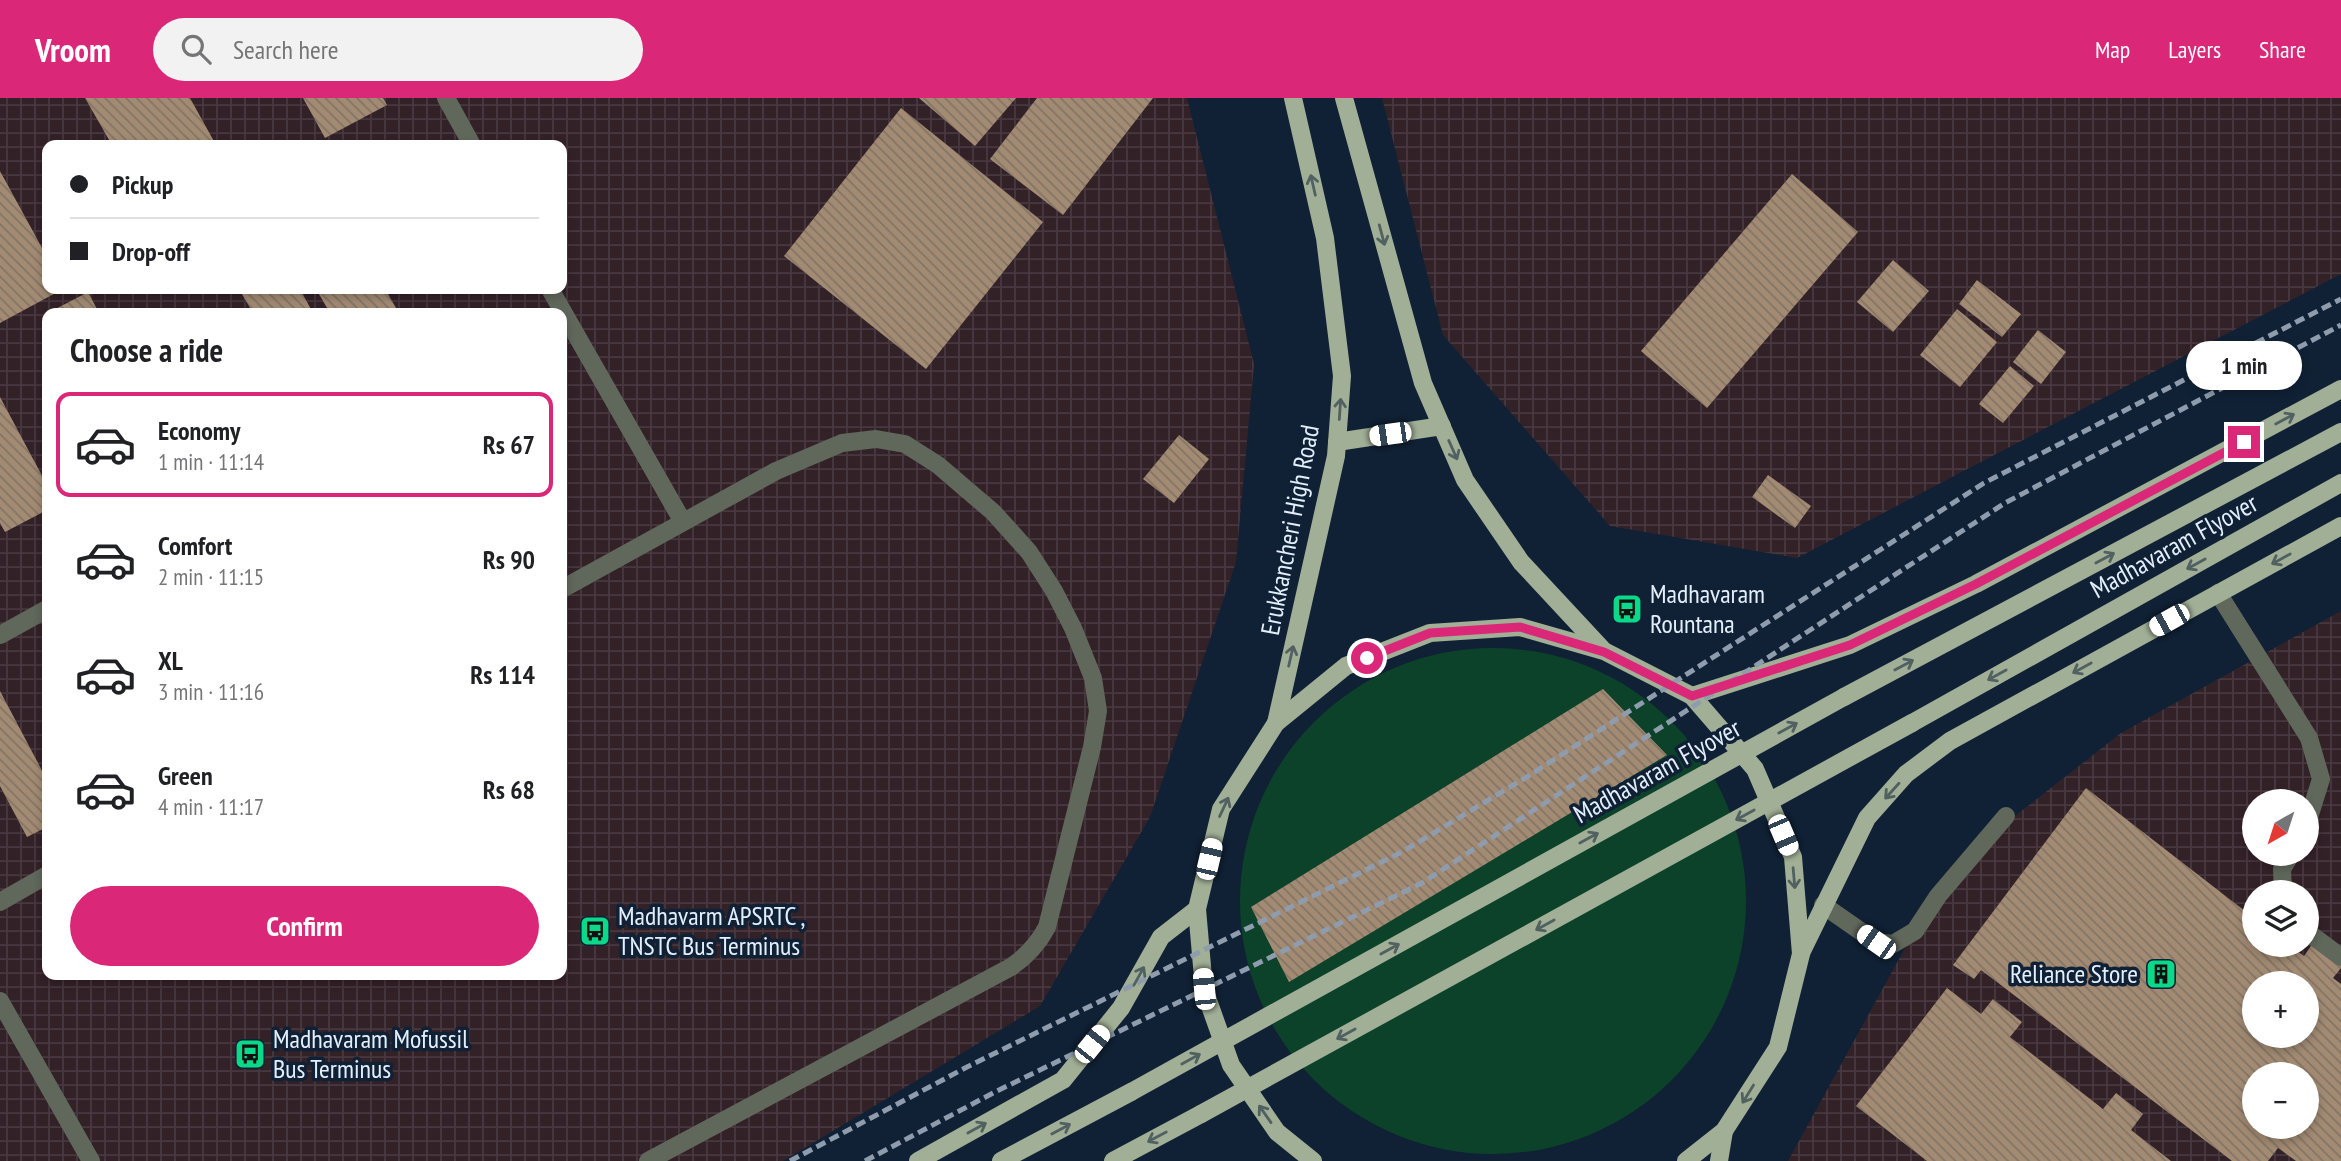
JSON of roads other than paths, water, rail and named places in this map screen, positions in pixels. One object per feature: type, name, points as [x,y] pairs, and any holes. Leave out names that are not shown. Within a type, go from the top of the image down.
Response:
[{"type":"main road","name":"Erukkancheri High Road","points":[[1276,723],[1337,442],[1342,376],[1325,238],[1293,98]]},
{"type":"main road","points":[[1344,98],[1423,383],[1465,480],[1521,562],[1604,652]]},
{"type":"main road","points":[[1692,696],[1850,645],[1976,584],[2341,390]]},
{"type":"main road","points":[[1337,442],[1442,426]]},
{"type":"main road","name":"Madhavaram Flyover","points":[[1001,1161],[1131,1092],[1844,697],[2341,432]]},
{"type":"main road","name":"Madhavaram Flyover","points":[[1113,1161],[1912,723],[2341,483]]},
{"type":"main road","points":[[1686,1161],[1724,1131],[1778,1047],[1801,954],[1823,905],[1867,818],[1906,774],[1950,741],[2341,526]]},
{"type":"main road","points":[[1313,1161],[1277,1132],[1231,1065],[1204,989],[1197,909],[1221,809],[1276,723],[1346,667],[1430,633],[1520,627],[1604,652],[1692,696],[1755,769],[1793,858],[1801,954]]},
{"type":"main road","points":[[918,1161],[1063,1080],[1121,1008],[1161,937],[1197,909]]},
{"type":"main road","points":[[1719,1161],[1724,1131]]},
{"type":"lane","points":[[446,98],[469,140]]},
{"type":"lane","points":[[567,330],[683,522]]},
{"type":"lane","points":[[567,586],[776,471],[814,453],[842,443],[876,439],[905,444],[938,465],[993,512],[1030,552],[1073,628],[1093,678],[1098,711],[1092,747],[1047,927],[1027,956],[648,1161]]},
{"type":"lane","points":[[2218,593],[2309,738],[2321,779],[2318,789]]},
{"type":"lane","points":[[0,635],[42,612]]},
{"type":"lane","points":[[1823,905],[1876,942],[1894,944],[1915,931],[1938,896],[2006,816]]},
{"type":"lane","points":[[0,902],[42,878]]},
{"type":"lane","points":[[2319,940],[2341,957]]},
{"type":"lane","points":[[0,1001],[91,1161]]},
{"type":"railway","points":[[790,1161],[967,1067],[1402,852],[1530,775],[1984,483],[2341,299]]},
{"type":"railway","points":[[865,1161],[995,1092],[1422,883],[2005,503],[2341,325]]},
{"type":"place","name":"Madhavaram Rountana","points":[[1627,609]]},
{"type":"place","name":"Madhavarm APSRTC , TNSTC Bus Terminus","points":[[595,931]]},
{"type":"place","name":"Reliance Store","points":[[2161,974]]},
{"type":"place","name":"Madhavaram Mofussil Bus Terminus","points":[[250,1054]]}]
